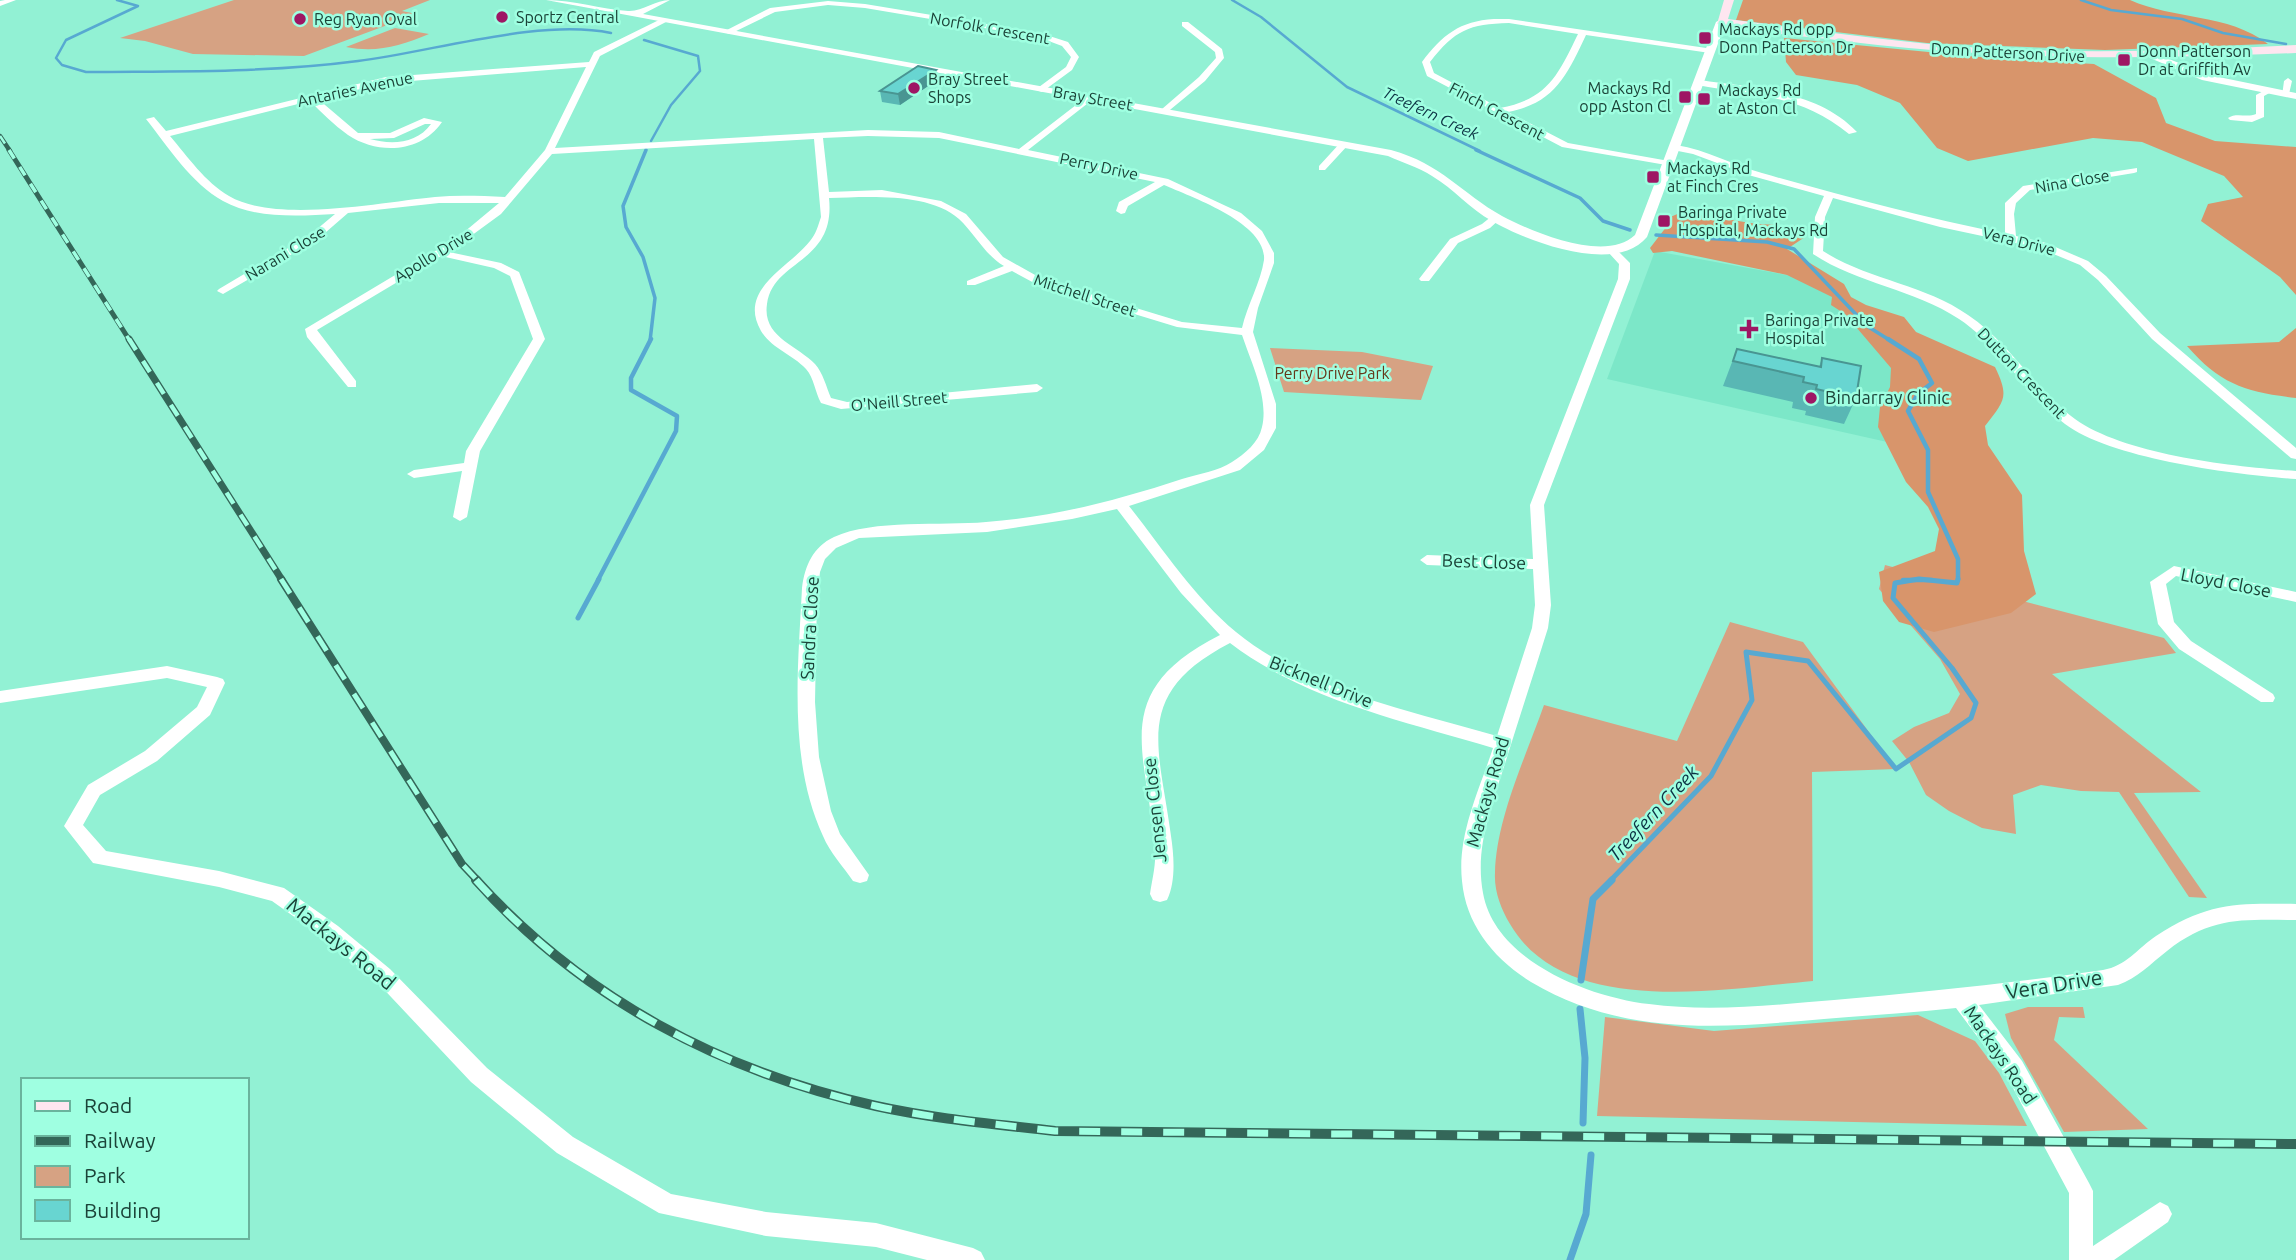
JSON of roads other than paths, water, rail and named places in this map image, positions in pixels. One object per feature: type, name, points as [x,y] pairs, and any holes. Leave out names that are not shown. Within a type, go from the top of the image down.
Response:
[{"type":"main road","points":[[1721,22],[1729,0]]},
{"type":"main road","name":"Donn Patterson Drive","points":[[1721,22],[1946,49],[2154,56],[2296,49]]},
{"type":"street","points":[[0,4],[12,0]]},
{"type":"street","name":"Bray Street","points":[[551,0],[1391,153],[1434,172],[1496,218],[1530,234],[1582,248],[1613,252]]},
{"type":"street","points":[[633,15],[665,0]]},
{"type":"street","name":"Norfolk Crescent","points":[[727,32],[762,14],[795,3],[853,4],[1058,40],[1073,52],[1073,63],[1042,89]]},
{"type":"street","name":"Apollo Drive","points":[[352,384],[311,334],[311,329],[479,227],[509,200],[549,151],[591,64],[606,48],[663,20]]},
{"type":"street","name":"Finch Crescent","points":[[1669,164],[1565,145],[1430,74],[1426,62],[1449,33],[1470,23],[1509,21],[1710,51]]},
{"type":"street","points":[[1613,252],[1628,248],[1643,233],[1721,22]]},
{"type":"street","points":[[1165,111],[1202,79],[1220,58],[1219,51],[1185,24]]},
{"type":"street","points":[[1500,111],[1535,103],[1547,95],[1583,32]]},
{"type":"street","name":"Norfolk Crescent","points":[[1058,40],[1070,35]]},
{"type":"street","points":[[2154,56],[2206,78],[2290,95],[2288,82]]},
{"type":"street","name":"Antaries Avenue","points":[[165,134],[412,75],[591,64]]},
{"type":"street","points":[[1700,83],[1793,98],[1829,113],[1852,132]]},
{"type":"street","points":[[2233,118],[2252,119],[2261,115],[2260,94],[2269,91]]},
{"type":"street","points":[[1023,150],[1089,97]]},
{"type":"street","points":[[312,98],[357,136],[382,143],[414,142],[426,137],[437,122],[424,121],[391,136],[357,136]]},
{"type":"street","points":[[151,119],[195,170],[233,203],[270,209],[344,211],[446,200],[509,200]]},
{"type":"street","name":"Perry Drive","points":[[549,151],[916,133],[1023,150],[1164,181],[1237,215],[1250,224],[1265,243],[1269,263],[1252,307],[1247,332]]},
{"type":"street","name":"O'Neill Street","points":[[818,136],[826,217],[819,237],[768,286],[763,296],[761,318],[771,336],[814,372],[826,400],[846,406],[1037,388]]},
{"type":"street","points":[[1322,168],[1344,144]]},
{"type":"street","name":"Vera Drive","points":[[1676,148],[1940,224],[2042,245],[2084,263],[2102,278],[2155,336],[2296,455]]},
{"type":"street","name":"Nina Close","points":[[2011,237],[2008,209],[2012,197],[2027,188],[2134,170]]},
{"type":"street","points":[[1121,211],[1123,204],[1164,181]]},
{"type":"street","name":"Mitchell Street","points":[[825,195],[882,193],[937,203],[962,216],[989,249],[1011,267],[1040,282],[1162,320],[1247,332]]},
{"type":"street","name":"Dutton Crescent","points":[[1830,194],[1822,206],[1817,253],[1839,268],[1907,289],[1962,315],[1979,328],[2070,422],[2094,437],[2253,472],[2296,475]]},
{"type":"street","name":"Narani Close","points":[[223,291],[314,237],[344,211]]},
{"type":"street","points":[[1425,279],[1454,241],[1486,226],[1496,218]]},
{"type":"street","name":"Mackays Road","points":[[1613,252],[1625,263],[1623,279],[1537,505],[1544,605],[1540,628],[1472,841],[1469,872],[1472,901],[1488,932],[1508,956],[1540,978],[1575,996],[1613,1008],[1694,1017],[1962,999],[2014,1068],[2081,1191],[2081,1260]]},
{"type":"street","points":[[440,253],[511,271],[518,278],[539,333],[533,353],[482,434],[469,466],[460,517]]},
{"type":"street","points":[[971,283],[1011,267]]},
{"type":"street","points":[[1120,504],[1225,471],[1257,450],[1269,428],[1270,404],[1247,332]]},
{"type":"street","points":[[414,474],[469,466]]},
{"type":"street","name":"Bicknell Drive","points":[[1120,504],[1231,636],[1258,656],[1311,682],[1501,744]]},
{"type":"street","name":"Sandra Close","points":[[860,875],[833,836],[818,795],[809,751],[806,684],[810,578],[819,555],[843,538],[858,533],[988,527],[1072,515],[1120,504]]},
{"type":"street","name":"Best Close","points":[[1427,560],[1541,564]]},
{"type":"street","name":"Lloyd Close","points":[[2267,698],[2185,645],[2166,624],[2158,582],[2174,571],[2296,597]]},
{"type":"street","name":"Jensen Close","points":[[1160,894],[1164,853],[1149,761],[1148,734],[1153,708],[1180,668],[1231,636]]},
{"type":"street","name":"Mackays Road","points":[[0,697],[167,672],[217,683],[204,711],[151,755],[94,790],[73,826],[100,858],[219,879],[277,894],[331,932],[383,975],[479,1075],[555,1136],[667,1205],[766,1224],[876,1235],[973,1260]]},
{"type":"street","name":"Vera Drive","points":[[1962,999],[2120,975],[2163,942],[2212,916],[2296,912]]},
{"type":"street","points":[[2093,1260],[2160,1214]]},
{"type":"waterway","points":[[117,0],[138,6],[66,40],[56,58],[62,65],[86,72],[290,68],[387,57],[519,33],[552,30],[611,33]]},
{"type":"waterway","name":"Treefern Creek","points":[[1232,0],[1261,17],[1347,87],[1480,151]]},
{"type":"waterway","points":[[2081,0],[2111,10],[2182,19],[2223,33],[2286,44]]},
{"type":"waterway","points":[[644,40],[698,56],[700,71],[671,105],[651,141]]},
{"type":"waterway","points":[[646,150],[623,206],[626,227],[643,257],[655,298],[650,341]]},
{"type":"waterway","name":"Treefern Creek","points":[[1476,150],[1580,198],[1603,221],[1630,230]]},
{"type":"waterway","name":"Treefern Creek","points":[[1656,235],[1767,242],[1794,249],[1867,326],[1891,341]]},
{"type":"waterway","name":"Treefern Creek","points":[[1888,339],[1919,359],[1932,383],[1918,394],[1908,411],[1928,450],[1928,492],[1958,559],[1958,579]]},
{"type":"waterway","points":[[598,580],[676,431],[677,416],[631,390],[631,378],[650,341]]},
{"type":"waterway","points":[[578,618],[599,579]]},
{"type":"waterway","name":"Treefern Creek","points":[[1928,580],[1957,583],[1958,579]]},
{"type":"waterway","name":"Treefern Creek","points":[[1903,580],[1913,580]]},
{"type":"waterway","name":"Treefern Creek","points":[[1610,881],[1711,776],[1752,700],[1746,652],[1808,661],[1896,769],[1971,718],[1976,703],[1952,668],[1893,598],[1895,583],[1913,580]]},
{"type":"waterway","name":"Treefern Creek","points":[[1913,580],[1928,580]]},
{"type":"waterway","name":"Treefern Creek","points":[[1913,580],[1928,580]]},
{"type":"waterway","name":"Treefern Creek","points":[[1581,980],[1593,899],[1612,880]]},
{"type":"waterway","name":"Treefern Creek","points":[[1580,1009],[1585,1058],[1583,1123]]},
{"type":"waterway","name":"Treefern Creek","points":[[1570,1260],[1586,1214],[1591,1155]]},
{"type":"railway","points":[[0,136],[10,151]]},
{"type":"railway","points":[[9,150],[130,341]]},
{"type":"railway","points":[[129,339],[282,580]]},
{"type":"railway","points":[[281,579],[462,864],[478,881]]},
{"type":"railway","points":[[476,880],[517,922],[562,960],[609,994],[710,1051],[763,1073],[819,1091],[898,1111],[943,1118],[1055,1131],[2296,1144]]},
{"type":"place","name":"Sportz Central","points":[[502,17]]},
{"type":"place","name":"Reg Ryan Oval","points":[[300,19]]},
{"type":"place","name":"Mackays Rd opp Donn Patterson Dr","points":[[1705,38]]},
{"type":"place","name":"Donn Patterson Dr at Griffith Av","points":[[2124,60]]},
{"type":"place","name":"Bray Street Shops","points":[[914,88]]},
{"type":"place","name":"Mackays Rd opp Aston Cl","points":[[1685,97]]},
{"type":"place","name":"Mackays Rd at Aston Cl","points":[[1704,99]]},
{"type":"place","name":"Mackays Rd at Finch Cres","points":[[1653,177]]},
{"type":"place","name":"Baringa Private Hospital, Mackays Rd","points":[[1664,221]]},
{"type":"place","name":"Baringa Private Hospital","points":[[1749,329]]},
{"type":"place","name":"Bindarray Clinic","points":[[1811,398]]},
{"type":"park label","name":"Perry Drive Park","points":[[1332,373]]}]
